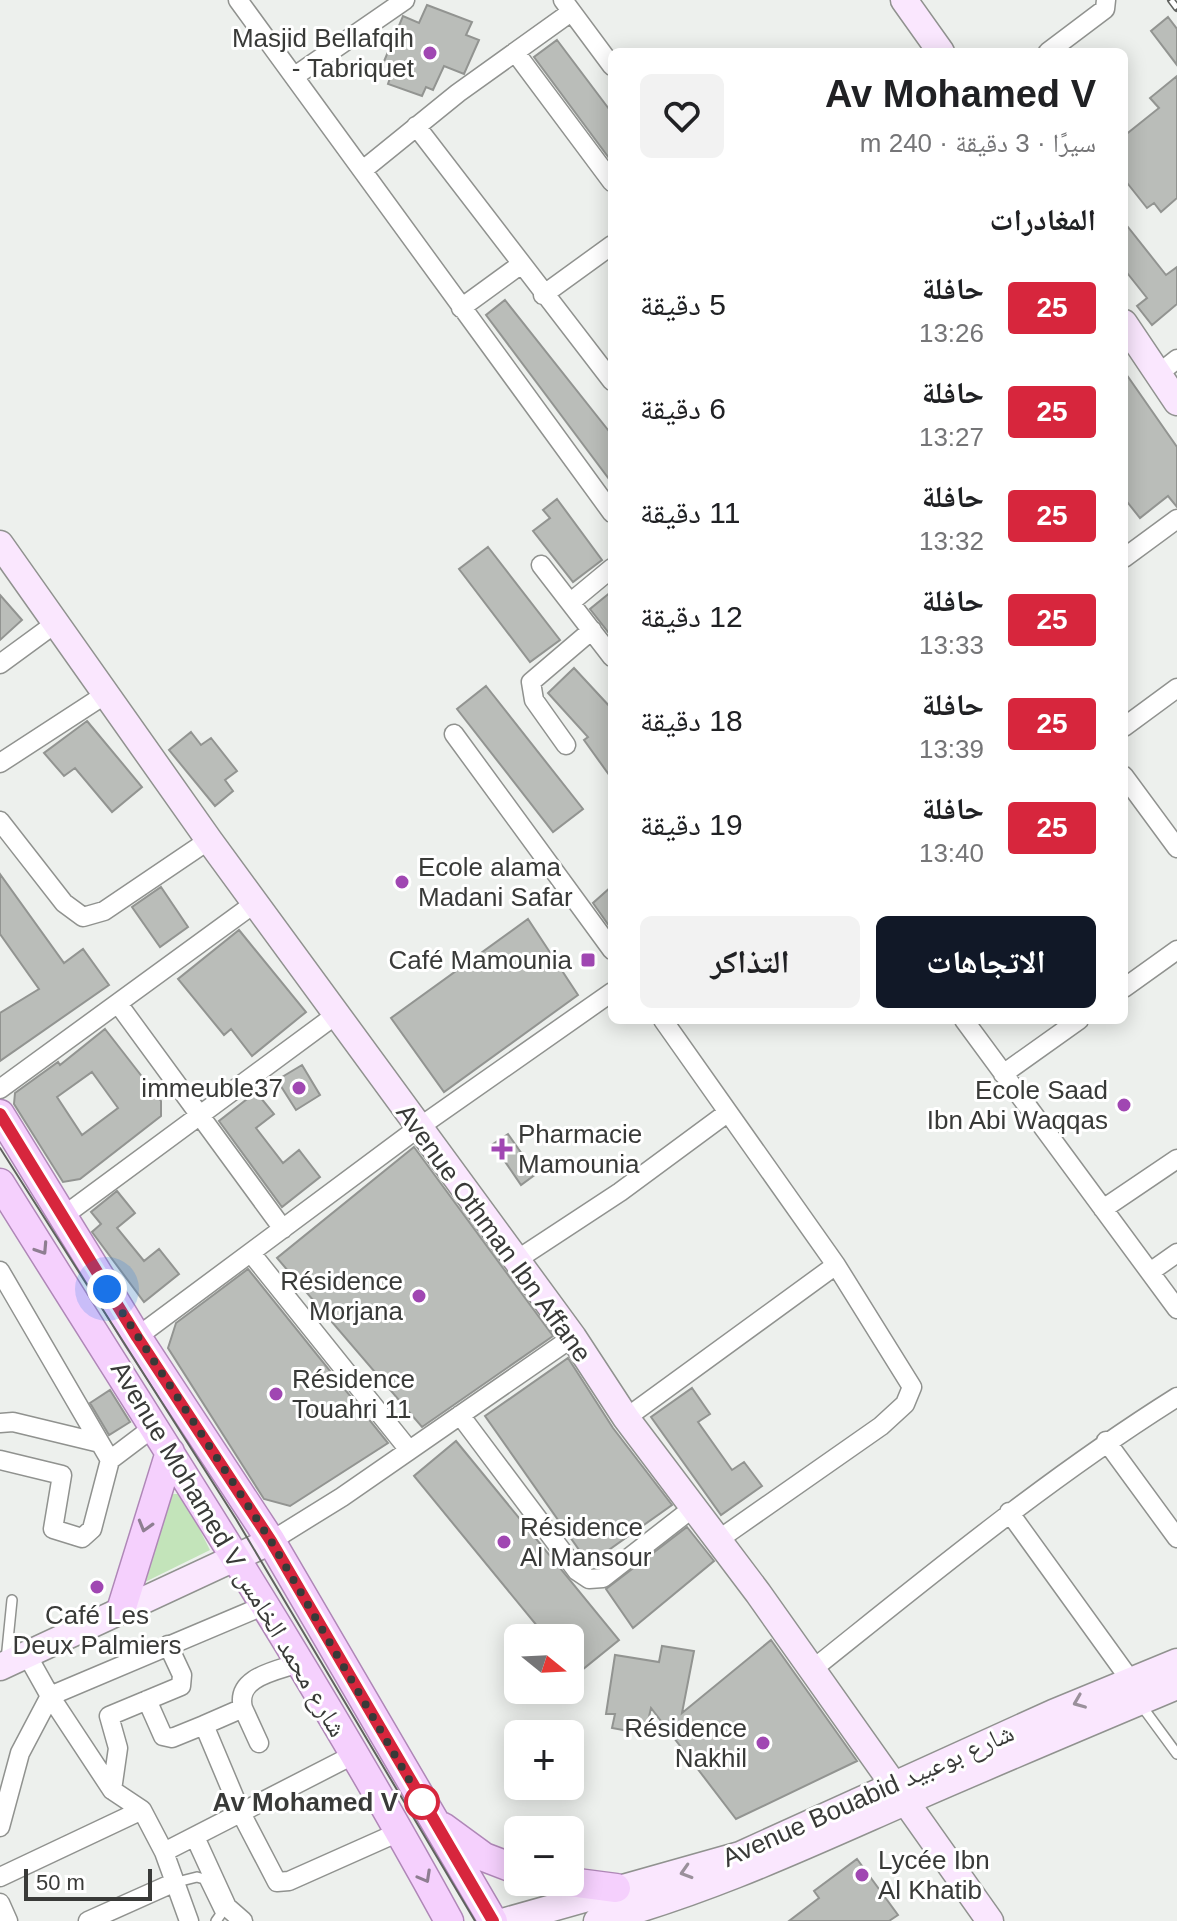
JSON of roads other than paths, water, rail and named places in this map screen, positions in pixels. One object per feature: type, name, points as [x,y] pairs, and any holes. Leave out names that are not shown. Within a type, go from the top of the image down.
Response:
[{"type":"main road","name":"Avenue Mohamed V شارع محمد الخامس","points":[[0,1114],[137,1337],[271,1541],[493,1921]]},
{"type":"main road","name":"Avenue Mohamed V شارع محمد الخامس","points":[[0,1183],[235,1556],[355,1754],[449,1921]]},
{"type":"main road","points":[[122,1607],[170,1452]]},
{"type":"main road","points":[[433,1820],[484,1857],[504,1865]]},
{"type":"main road","points":[[584,1884],[616,1888]]},
{"type":"street","points":[[238,0],[461,308],[560,437],[608,507]]},
{"type":"street","points":[[295,76],[405,0]]},
{"type":"street","points":[[904,0],[938,48]]},
{"type":"street","points":[[1053,48],[1105,9],[1106,0]]},
{"type":"street","points":[[363,170],[515,52],[567,6],[608,61]]},
{"type":"street","points":[[515,52],[608,177]]},
{"type":"street","points":[[416,126],[608,376]]},
{"type":"street","points":[[543,295],[608,248]]},
{"type":"street","points":[[461,308],[520,265]]},
{"type":"street","points":[[1128,327],[1168,366],[1177,402]]},
{"type":"street","points":[[1128,551],[1177,519]]},
{"type":"street","name":"Avenue Othman Ibn Affane","points":[[0,544],[209,840],[573,1337],[626,1418],[813,1669],[990,1921]]},
{"type":"street","points":[[541,565],[608,652]]},
{"type":"street","points":[[571,602],[608,571]]},
{"type":"street","points":[[0,664],[56,623]]},
{"type":"street","points":[[566,745],[534,700],[531,682],[592,630]]},
{"type":"street","points":[[1128,724],[1177,688]]},
{"type":"street","points":[[0,763],[106,694]]},
{"type":"street","points":[[454,734],[608,945]]},
{"type":"street","points":[[1128,781],[1177,848]]},
{"type":"street","points":[[0,821],[64,903],[83,917],[104,911],[209,840]]},
{"type":"street","points":[[0,1089],[255,903]]},
{"type":"street","points":[[1128,985],[1177,950]]},
{"type":"street","points":[[137,1337],[418,1128],[608,995]]},
{"type":"street","points":[[119,1005],[283,1229]]},
{"type":"street","points":[[62,1217],[337,1014]]},
{"type":"street","points":[[666,1024],[836,1265],[910,1381],[909,1398],[881,1426],[718,1540]]},
{"type":"street","points":[[967,1024],[1177,1309]]},
{"type":"street","points":[[1003,1074],[1073,1024]]},
{"type":"street","points":[[515,1261],[620,1192],[727,1113]]},
{"type":"street","points":[[1103,1209],[1177,1159]]},
{"type":"street","points":[[251,1253],[409,1450]]},
{"type":"street","points":[[1150,1272],[1177,1253]]},
{"type":"street","points":[[626,1418],[836,1265]]},
{"type":"street","points":[[1,1276],[110,1460]]},
{"type":"street","points":[[189,1921],[164,1852],[142,1810],[112,1790],[50,1696],[8,1662],[271,1541],[573,1337]]},
{"type":"street","points":[[813,1669],[1009,1512],[1106,1441],[1177,1397]]},
{"type":"street","points":[[460,1415],[577,1571],[589,1579],[603,1578],[694,1507]]},
{"type":"street","points":[[0,1423],[13,1422],[100,1443]]},
{"type":"street","points":[[0,1460],[62,1475],[53,1529],[82,1538],[92,1529],[110,1460],[155,1426]]},
{"type":"street","points":[[1106,1441],[1177,1538]]},
{"type":"street","points":[[1009,1512],[1135,1692]]},
{"type":"street","points":[[0,1827],[20,1753],[50,1696],[263,1606]]},
{"type":"street","points":[[112,1790],[118,1748],[109,1716],[178,1689],[183,1683],[168,1645]]},
{"type":"street","name":"Avenue Bouabid شارع بوعبيد","points":[[597,1921],[696,1892],[901,1794],[1135,1692],[1177,1662]]},
{"type":"street","points":[[259,1743],[243,1708],[242,1694],[248,1683],[299,1663]]},
{"type":"street","name":"Avenue Bouabid شارع بوعبيد","points":[[1135,1692],[1177,1686]]},
{"type":"street","points":[[147,1700],[163,1736],[172,1738],[243,1708]]},
{"type":"street","points":[[204,1725],[271,1876],[281,1883],[399,1832]]},
{"type":"street","points":[[164,1852],[355,1754]]},
{"type":"street","name":"Avenue Bouabid شارع بوعبيد","points":[[506,1921],[740,1855],[901,1794]]},
{"type":"street","points":[[0,1877],[142,1810]]},
{"type":"street","points":[[195,1837],[222,1914],[243,1921]]},
{"type":"street","points":[[88,1921],[173,1883]]},
{"type":"street","points":[[0,1903],[8,1921]]},
{"type":"lane","points":[[8,1662],[12,1600]]},
{"type":"lane","points":[[1135,1692],[1177,1754]]},
{"type":"lane","points":[[173,1883],[197,1877],[204,1879],[222,1914]]},
{"type":"tram line","points":[[0,1148],[236,1519],[475,1921]]},
{"type":"railway","points":[[1171,0],[1177,8]]},
{"type":"place","name":"Masjid Bellafqih - Tabriquet","points":[[430,53]]},
{"type":"place","name":"Ecole alama Madani Safar","points":[[402,882]]},
{"type":"place","name":"Café Mamounia","points":[[588,960]]},
{"type":"place","name":"immeuble37","points":[[299,1088]]},
{"type":"place","name":"Ecole Saad Ibn Abi Waqqas","points":[[1124,1105]]},
{"type":"place","name":"Pharmacie Mamounia","points":[[502,1149]]},
{"type":"place","name":"Résidence Morjana","points":[[419,1296]]},
{"type":"place","name":"Résidence Touahri 11","points":[[276,1394]]},
{"type":"place","name":"Résidence Al Mansour","points":[[504,1542]]},
{"type":"place","name":"Café Les Deux Palmiers","points":[[97,1587]]},
{"type":"place","name":"Résidence Nakhil","points":[[763,1743]]},
{"type":"place","name":"Av Mohamed V","points":[[422,1802]]},
{"type":"place","name":"Lycée Ibn Al Khatib","points":[[862,1875]]}]
